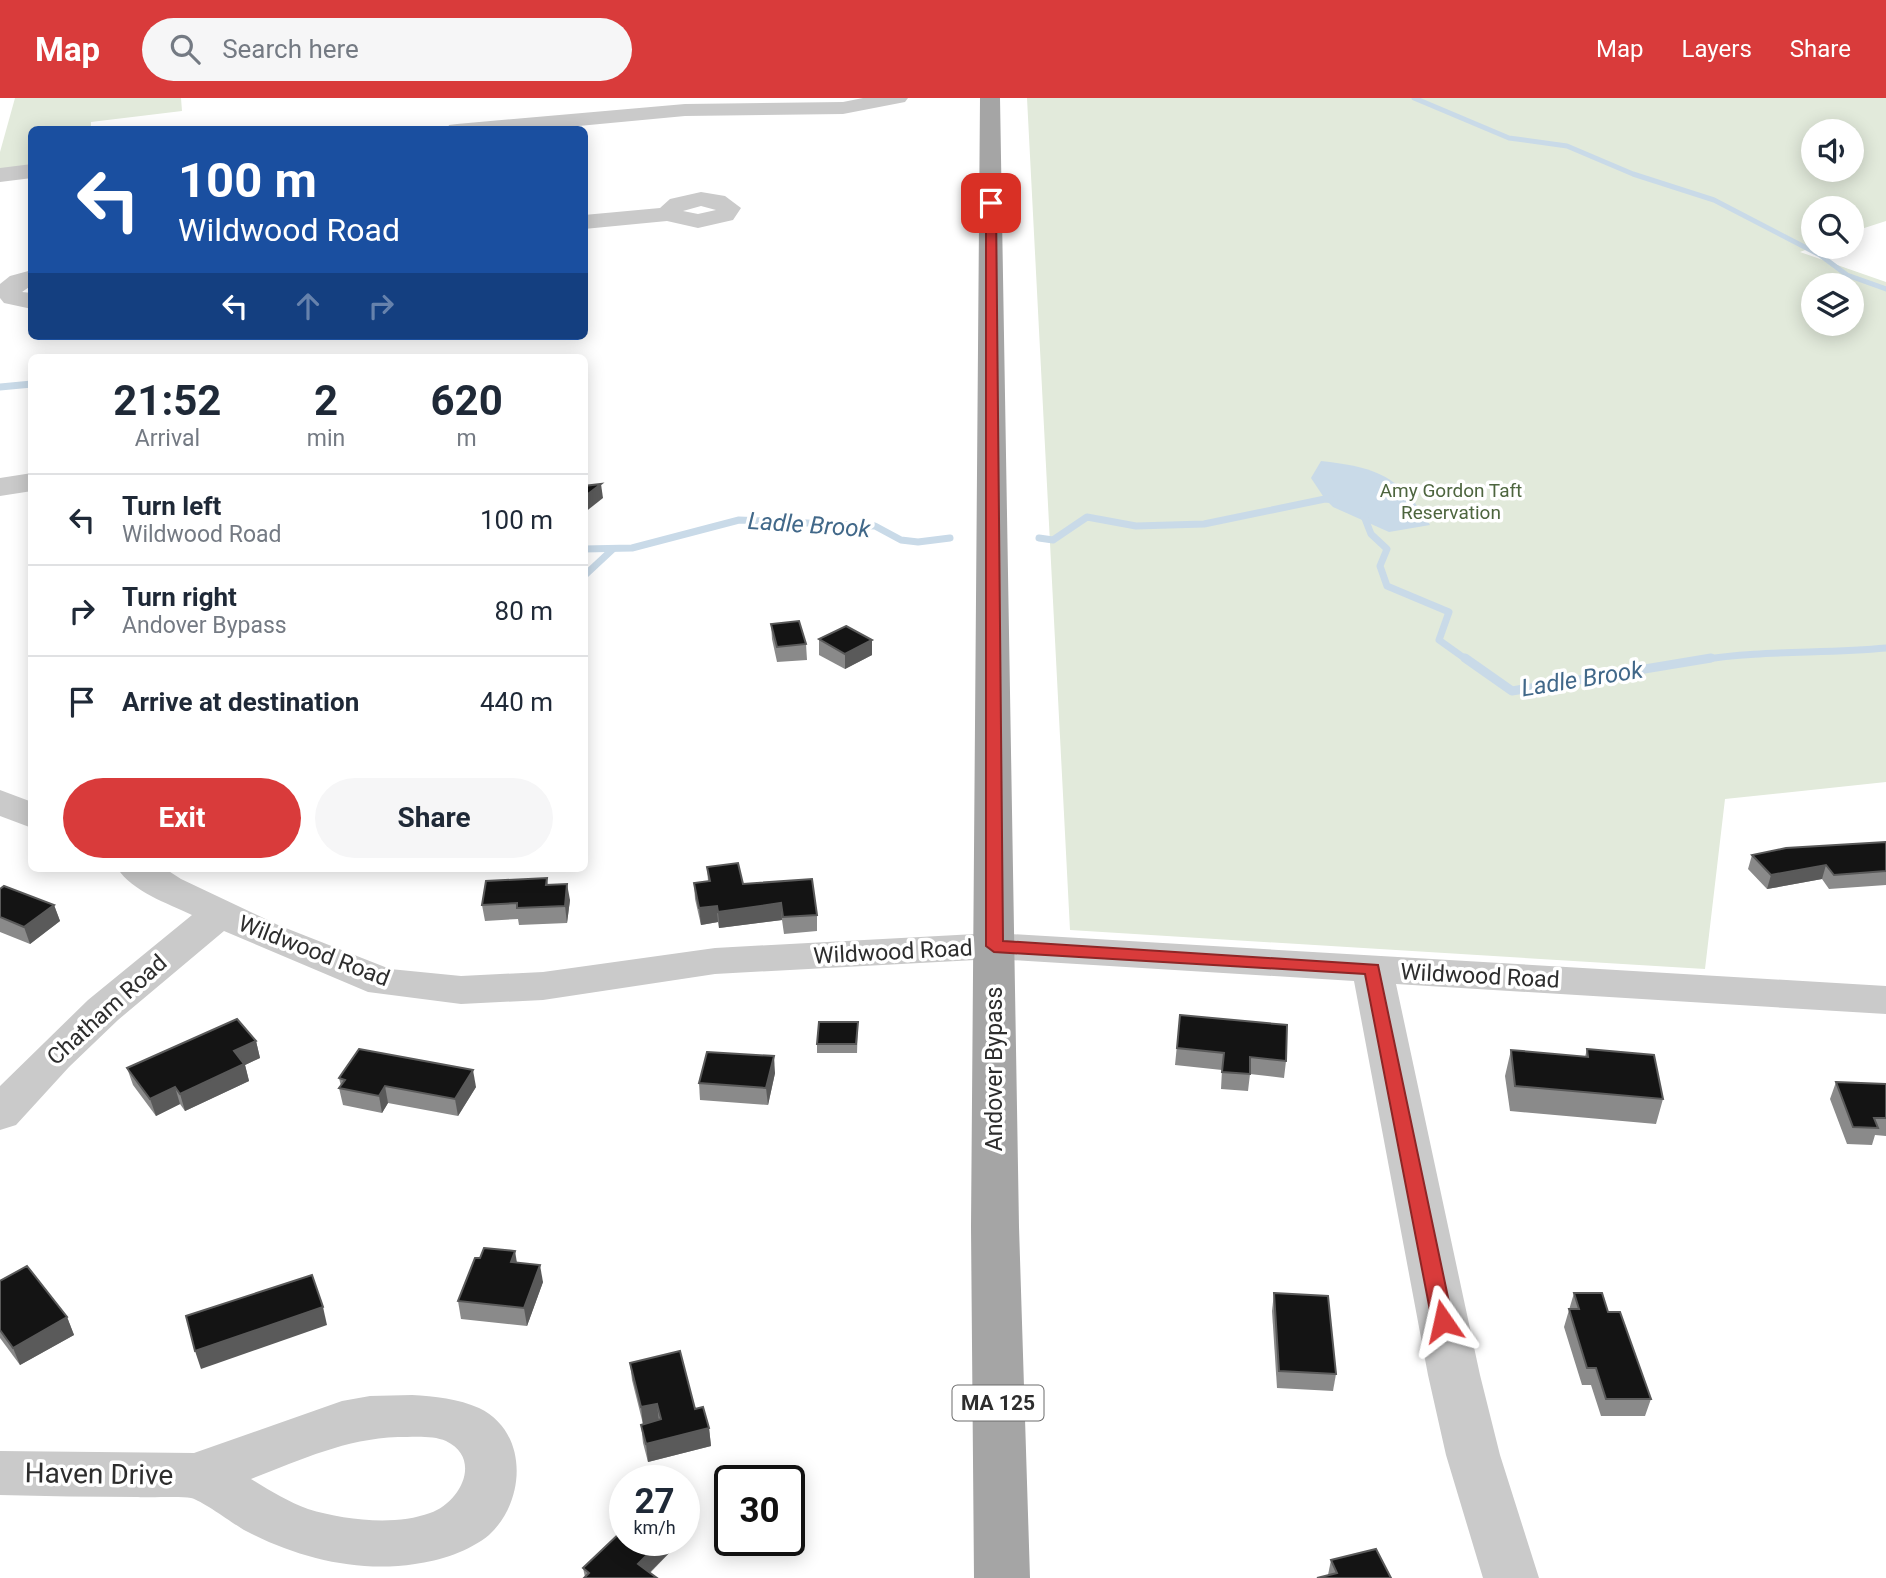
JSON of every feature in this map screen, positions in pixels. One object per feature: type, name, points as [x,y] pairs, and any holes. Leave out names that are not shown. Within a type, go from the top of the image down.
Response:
[{"type":"main road","name":"Andover Bypass","points":[[990,98],[995,1227],[1002,1578]]},
{"type":"street","points":[[496,126],[685,110],[842,108],[898,98]]},
{"type":"street","points":[[0,175],[28,172]]},
{"type":"street","points":[[588,222],[671,214]]},
{"type":"street","points":[[28,278],[19,281],[8,290],[13,298],[28,300]]},
{"type":"street","points":[[0,487],[28,483]]},
{"type":"street","name":"Wildwood Road","points":[[143,872],[167,888],[220,913],[383,982],[461,990],[543,986],[715,961],[994,946],[1886,1000]]},
{"type":"street","name":"Chatham Road","points":[[0,1114],[83,1028],[220,913]]},
{"type":"street","points":[[1372,969],[1454,1375],[1473,1455],[1511,1578]]},
{"type":"street","name":"Haven Drive","points":[[0,1474],[198,1475],[331,1425],[400,1416],[447,1418],[467,1426],[482,1438],[491,1455],[493,1474],[486,1494],[473,1513],[454,1529],[430,1538],[405,1541],[344,1538],[311,1533],[279,1521],[198,1475]]},
{"type":"green space","points":[[15,98],[181,98],[182,111],[91,122],[91,126],[28,126],[28,166],[0,170],[0,152]]},
{"type":"green space","name":"Amy Gordon Taft Reservation","points":[[1027,98],[1886,98],[1886,221],[1864,228],[1864,196],[1801,196],[1800,252],[1801,259],[1820,259],[1860,273],[1801,273],[1801,336],[1864,336],[1864,274],[1886,282],[1886,782],[1725,799],[1705,969],[1070,930]]},
{"type":"water","points":[[1321,461],[1357,467],[1385,477],[1408,495],[1430,525],[1389,532],[1333,507],[1311,478]]},
{"type":"building","points":[[601,484],[588,494],[588,486]]},
{"type":"building","points":[[799,621],[806,644],[777,647],[771,624]]},
{"type":"building","points":[[846,626],[872,640],[845,654],[819,639]]},
{"type":"building","points":[[1886,842],[1886,871],[1834,875],[1826,865],[1771,875],[1752,855],[1786,848]]},
{"type":"building","points":[[738,863],[743,884],[812,879],[817,915],[783,917],[781,903],[718,912],[717,906],[699,908],[694,883],[710,881],[707,867]]},
{"type":"building","points":[[547,878],[546,885],[567,884],[565,906],[517,908],[517,903],[482,905],[486,881]]},
{"type":"building","points":[[4,886],[54,905],[24,927],[0,917],[0,889]]},
{"type":"building","points":[[1180,1015],[1287,1025],[1286,1061],[1250,1057],[1250,1074],[1222,1072],[1224,1053],[1177,1048]]},
{"type":"building","points":[[237,1019],[256,1041],[234,1051],[244,1064],[180,1094],[175,1087],[150,1099],[127,1068]]},
{"type":"building","points":[[819,1022],[858,1022],[856,1044],[817,1044]]},
{"type":"building","points":[[359,1049],[473,1070],[455,1099],[385,1086],[379,1096],[339,1088],[345,1080],[339,1078]]},
{"type":"building","points":[[1587,1049],[1654,1055],[1663,1099],[1515,1086],[1511,1050],[1588,1057]]},
{"type":"building","points":[[707,1052],[774,1056],[766,1088],[699,1083]]},
{"type":"building","points":[[1836,1082],[1886,1084],[1886,1118],[1874,1118],[1878,1128],[1853,1127]]},
{"type":"building","points":[[484,1248],[515,1251],[511,1262],[540,1265],[524,1308],[458,1301],[475,1258],[480,1258]]},
{"type":"building","points":[[27,1266],[67,1317],[13,1348],[0,1330],[0,1281]]},
{"type":"building","points":[[312,1275],[323,1307],[195,1351],[186,1316]]},
{"type":"building","points":[[1274,1293],[1328,1296],[1336,1374],[1279,1371]]},
{"type":"building","points":[[1574,1293],[1602,1293],[1608,1312],[1620,1312],[1651,1399],[1606,1399],[1596,1368],[1587,1368],[1569,1309],[1579,1309]]},
{"type":"building","points":[[680,1351],[695,1409],[703,1407],[709,1428],[646,1444],[641,1425],[661,1419],[657,1404],[641,1407],[630,1363]]},
{"type":"building","points":[[609,1543],[609,1556],[646,1556],[638,1564],[657,1578],[584,1578],[589,1573],[583,1568]]},
{"type":"building","points":[[1376,1549],[1391,1578],[1317,1578],[1337,1573],[1331,1560]]},
{"type":"waterway","points":[[1414,98],[1509,138],[1567,146],[1633,174],[1714,200],[1820,255],[1847,275],[1886,289]]},
{"type":"waterway","name":"Ladle Brook","points":[[0,387],[28,384]]},
{"type":"waterway","name":"Ladle Brook","points":[[1039,538],[1053,540],[1087,517],[1136,526],[1204,524],[1325,499],[1334,500]]},
{"type":"waterway","name":"Ladle Brook","points":[[1362,511],[1371,534],[1387,549],[1380,566],[1387,586],[1449,612],[1439,640],[1467,660]]},
{"type":"waterway","name":"Ladle Brook","points":[[588,549],[632,548],[739,520],[875,526],[901,540],[918,542],[950,538]]},
{"type":"waterway","points":[[588,572],[613,549]]},
{"type":"waterway","name":"Ladle Brook","points":[[1700,660],[1886,648]]},
{"type":"waterway","name":"Ladle Brook","points":[[1465,658],[1512,691],[1711,658]]},
{"type":"route","points":[[991,203],[994,946],[1372,969],[1443,1321]]}]
